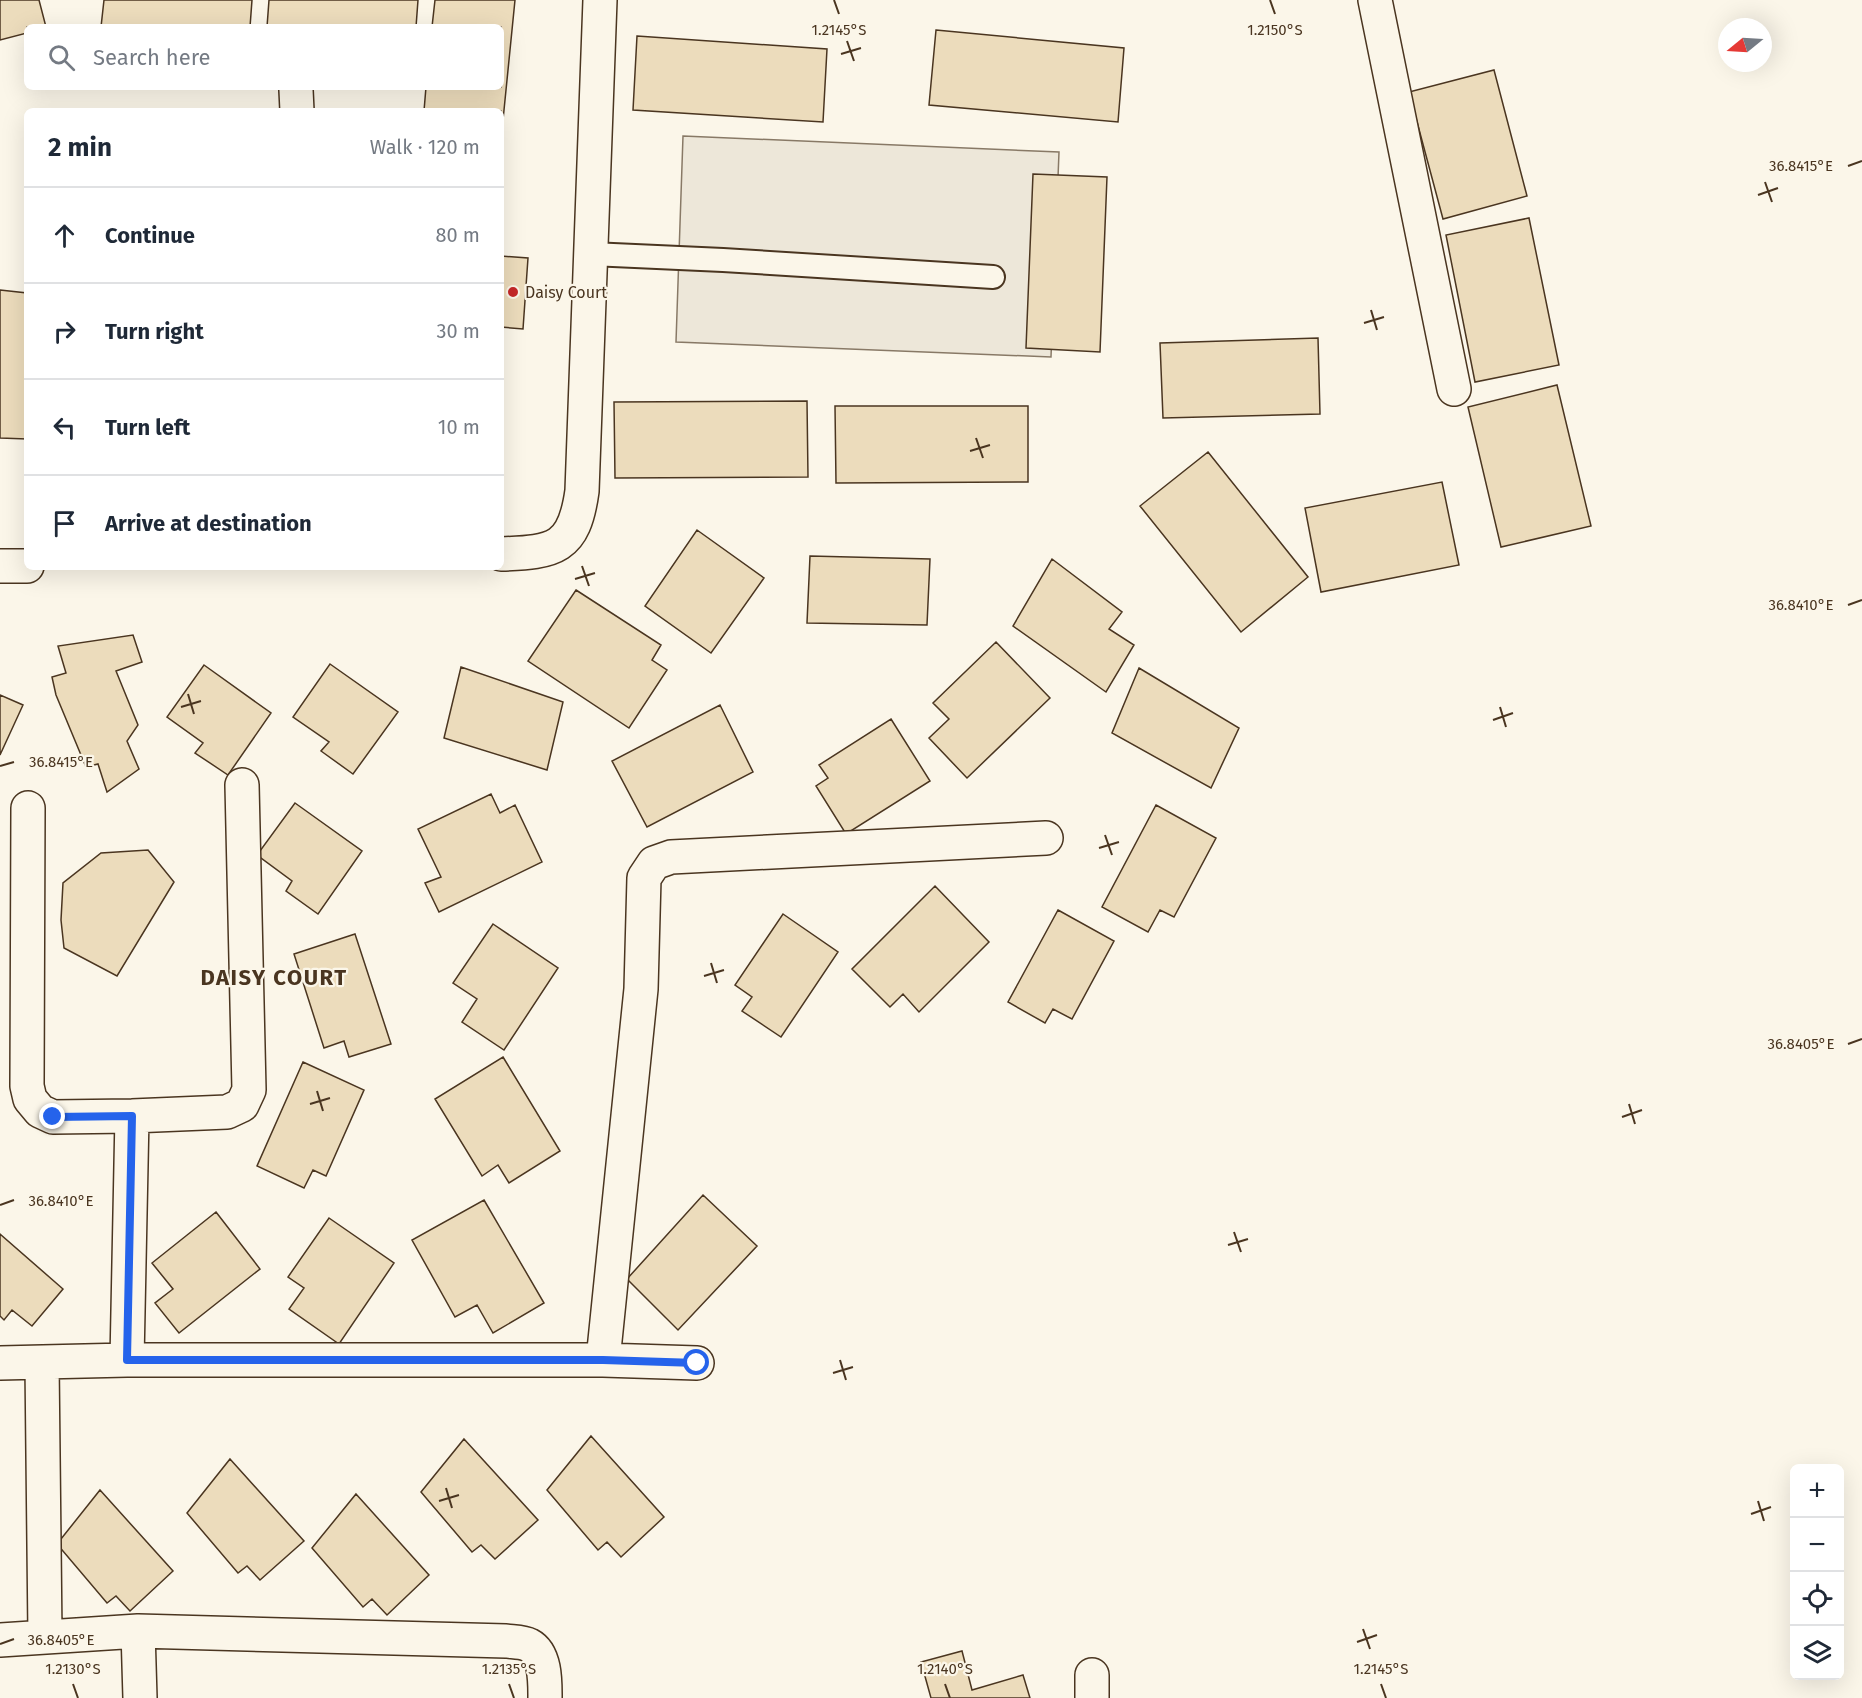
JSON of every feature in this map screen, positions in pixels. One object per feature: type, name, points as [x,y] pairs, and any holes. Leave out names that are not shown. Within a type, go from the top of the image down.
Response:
[{"type":"street","points":[[504,554],[544,550],[561,544],[572,530],[579,513],[582,491],[600,0]]},
{"type":"street","points":[[1375,0],[1454,389]]},
{"type":"street","points":[[0,566],[24,566]]},
{"type":"street","points":[[28,808],[27,1086],[30,1099],[40,1111],[53,1117],[227,1112],[242,1105],[249,1090],[242,785]]},
{"type":"street","points":[[603,1360],[641,989],[644,878],[654,863],[671,857],[1046,838]]},
{"type":"street","points":[[127,1360],[132,1116]]},
{"type":"street","points":[[0,1363],[127,1360],[603,1360],[697,1363]]},
{"type":"street","points":[[42,1363],[45,1636]]},
{"type":"street","points":[[138,1631],[140,1698]]},
{"type":"street","points":[[0,1640],[138,1631],[506,1641],[530,1646],[538,1656],[545,1677],[545,1698]]},
{"type":"lane","points":[[591,254],[993,277]]},
{"type":"shaded area","points":[[683,136],[1059,152],[1051,357],[676,342]]},
{"type":"building","points":[[0,0],[39,0],[45,24],[24,24],[24,34],[0,40]]},
{"type":"building","points":[[104,0],[252,0],[250,24],[101,24]]},
{"type":"building","points":[[269,0],[418,0],[416,24],[267,24]]},
{"type":"building","points":[[435,0],[515,0],[504,110],[504,108],[424,108],[426,90],[504,90],[504,24],[432,24]]},
{"type":"building","points":[[936,30],[1124,48],[1118,122],[929,105]]},
{"type":"building","points":[[637,36],[827,49],[823,122],[633,110]]},
{"type":"building","points":[[1494,70],[1527,196],[1443,219],[1409,92]]},
{"type":"building","points":[[1033,174],[1107,177],[1100,352],[1026,348]]},
{"type":"building","points":[[1529,218],[1559,365],[1475,382],[1446,235]]},
{"type":"building","name":"Daisy Court","points":[[504,256],[528,258],[523,329],[504,327]]},
{"type":"building","points":[[0,290],[24,293],[24,439],[0,438]]},
{"type":"building","points":[[1318,338],[1320,414],[1163,418],[1160,343]]},
{"type":"building","points":[[1557,385],[1591,526],[1501,547],[1468,407]]},
{"type":"building","points":[[807,401],[808,477],[615,478],[614,402]]},
{"type":"building","points":[[835,406],[1028,406],[1028,482],[836,483]]},
{"type":"building","points":[[1208,452],[1308,577],[1241,632],[1140,506]]},
{"type":"building","points":[[1442,482],[1459,565],[1321,592],[1305,508]]},
{"type":"building","points":[[697,530],[764,578],[711,653],[645,606]]},
{"type":"building","points":[[810,556],[930,559],[927,625],[807,623]]},
{"type":"building","points":[[1052,559],[1122,612],[1109,629],[1134,645],[1106,692],[1013,626]]},
{"type":"building","points":[[576,590],[661,645],[652,660],[667,670],[629,728],[528,661]]},
{"type":"building","points":[[133,635],[142,662],[116,671],[138,725],[127,741],[139,769],[107,792],[98,764],[86,767],[56,695],[52,677],[66,673],[58,646]]},
{"type":"building","points":[[996,642],[1050,698],[967,778],[929,738],[949,719],[933,703]]},
{"type":"building","points":[[330,664],[398,712],[353,774],[321,751],[329,742],[293,717]]},
{"type":"building","points":[[204,665],[271,713],[228,775],[195,753],[203,743],[167,717]]},
{"type":"building","points":[[461,667],[563,702],[547,770],[444,738]]},
{"type":"building","points":[[1139,668],[1239,728],[1211,788],[1112,733]]},
{"type":"building","points":[[0,695],[23,705],[0,755]]},
{"type":"building","points":[[720,705],[753,772],[647,827],[612,761]]},
{"type":"building","points":[[891,719],[930,781],[846,834],[816,786],[828,778],[819,765]]},
{"type":"building","points":[[491,794],[500,813],[515,805],[542,862],[439,912],[425,883],[441,877],[418,829]]},
{"type":"building","points":[[295,803],[362,851],[318,914],[286,891],[292,881],[257,855]]},
{"type":"building","points":[[1156,805],[1216,838],[1174,917],[1160,910],[1148,932],[1102,907]]},
{"type":"building","points":[[148,850],[174,882],[117,976],[64,948],[61,920],[63,883],[101,853]]},
{"type":"building","points":[[935,886],[989,942],[919,1012],[903,994],[890,1007],[852,969]]},
{"type":"building","points":[[1058,910],[1114,941],[1072,1019],[1053,1009],[1045,1023],[1008,1002]]},
{"type":"building","points":[[783,914],[838,952],[781,1037],[742,1011],[752,997],[735,985]]},
{"type":"building","points":[[493,924],[558,968],[504,1050],[462,1022],[477,999],[453,983]]},
{"type":"building","points":[[355,934],[391,1044],[349,1057],[344,1041],[324,1048],[294,954]]},
{"type":"building","points":[[503,1057],[560,1151],[509,1183],[498,1165],[482,1176],[435,1099]]},
{"type":"building","points":[[303,1062],[364,1090],[326,1176],[313,1170],[304,1188],[257,1166]]},
{"type":"building","points":[[703,1195],[757,1246],[678,1330],[627,1279]]},
{"type":"building","points":[[484,1200],[544,1303],[493,1333],[477,1305],[455,1317],[412,1240]]},
{"type":"building","points":[[216,1212],[260,1269],[179,1333],[155,1303],[173,1289],[152,1263]]},
{"type":"building","points":[[329,1218],[394,1263],[339,1344],[289,1309],[304,1288],[288,1277]]},
{"type":"building","points":[[0,1234],[63,1289],[32,1326],[12,1310],[4,1320],[0,1316]]},
{"type":"building","points":[[591,1436],[664,1517],[621,1557],[607,1542],[598,1550],[547,1490]]},
{"type":"building","points":[[464,1439],[538,1520],[495,1559],[481,1545],[472,1552],[421,1492]]},
{"type":"building","points":[[230,1459],[304,1541],[260,1580],[247,1566],[238,1573],[187,1513]]},
{"type":"building","points":[[100,1490],[173,1571],[130,1611],[116,1596],[107,1603],[57,1544]]},
{"type":"building","points":[[356,1494],[429,1575],[387,1615],[372,1599],[363,1607],[312,1548]]},
{"type":"building","points":[[962,1651],[972,1690],[1023,1675],[1030,1698],[931,1698],[921,1662]]},
{"type":"place","name":"Daisy Court","points":[[513,292]]},
{"type":"district","name":"DAISY COURT","points":[[274,977]]},
{"type":"route","points":[[53,1117],[132,1116],[127,1360],[603,1360],[697,1363]]}]
